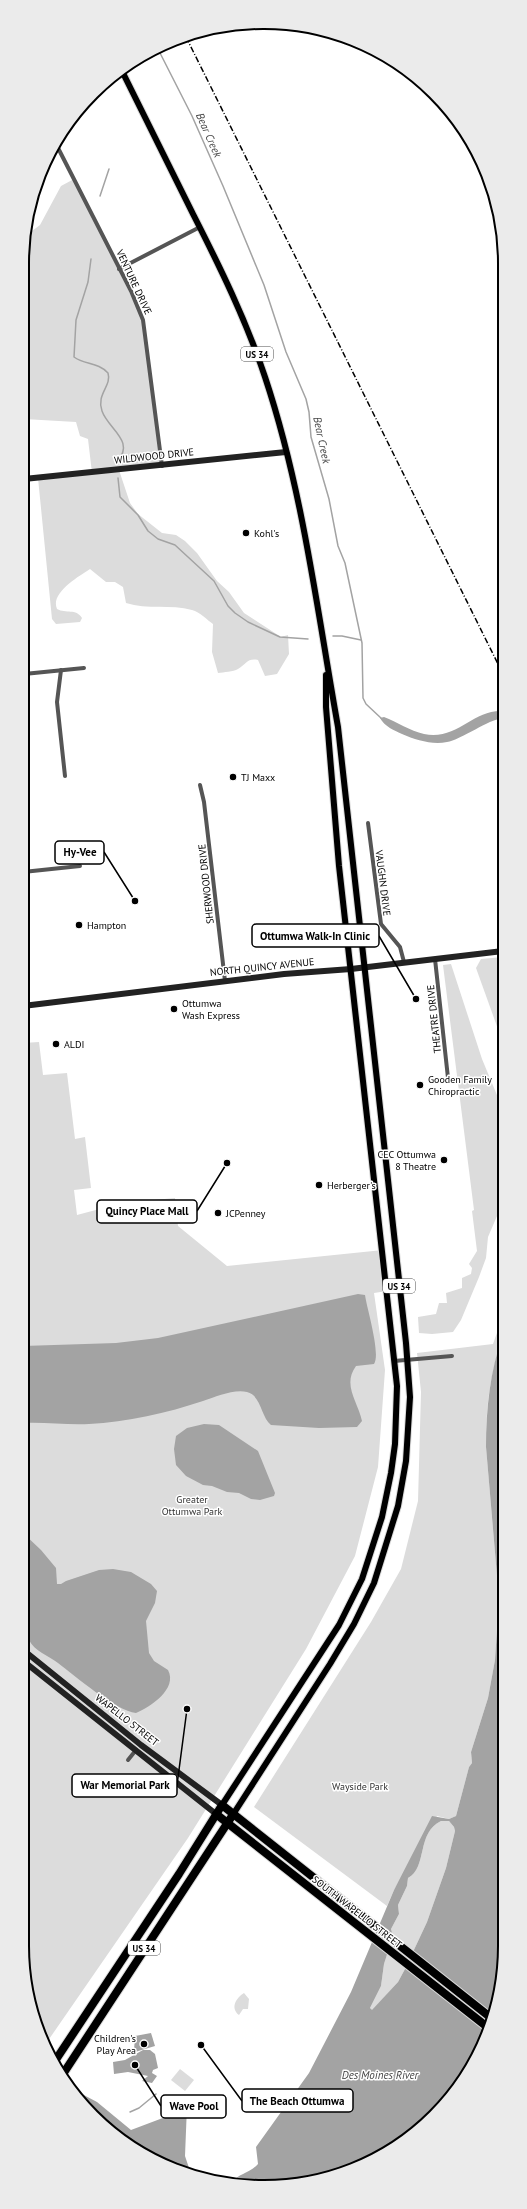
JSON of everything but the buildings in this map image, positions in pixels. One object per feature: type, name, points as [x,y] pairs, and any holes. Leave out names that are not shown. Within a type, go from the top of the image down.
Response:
[{"type":"highway","name":"SOUTH WAPELLO STREET","points":[[222,1805],[488,2015]]},
{"type":"highway","name":"US 34","points":[[57,2058],[222,1805]]},
{"type":"highway","name":"US 34","points":[[65,2070],[234,1813]]},
{"type":"highway","name":"SOUTH WAPELLO STREET","points":[[216,1814],[484,2025]]},
{"type":"highway","points":[[56,2055],[72,2036]]},
{"type":"highway","points":[[68,2075],[81,2045]]},
{"type":"main road","name":"US 34","points":[[124,75],[240,310],[265,376],[286,452],[313,573],[326,661],[338,727],[365,967],[410,1397],[406,1461],[398,1506],[374,1583],[354,1624],[330,1664],[234,1813]]},
{"type":"main road","name":"WILDWOOD DRIVE","points":[[29,479],[286,452]]},
{"type":"main road","name":"US 34","points":[[222,1805],[339,1625],[362,1579],[382,1517],[391,1473],[397,1413],[394,1361],[339,866],[327,721],[326,661]]},
{"type":"main road","name":"NORTH QUINCY AVENUE","points":[[29,1005],[225,981],[351,969],[498,952]]},
{"type":"main road","name":"WAPELLO STREET","points":[[29,1655],[141,1745],[222,1805]]},
{"type":"main road","name":"WAPELLO STREET","points":[[29,1666],[216,1814]]},
{"type":"street","name":"VENTURE DRIVE","points":[[59,149],[143,320],[162,466]]},
{"type":"street","points":[[119,269],[200,227]]},
{"type":"street","points":[[29,673],[84,668]]},
{"type":"street","points":[[61,670],[57,702],[65,776]]},
{"type":"street","name":"SHERWOOD DRIVE","points":[[200,785],[204,802],[225,981]]},
{"type":"street","name":"VAUGHN DRIVE","points":[[368,823],[380,924],[400,947],[404,962]]},
{"type":"street","points":[[29,871],[80,866]]},
{"type":"street","name":"THEATRE DRIVE","points":[[435,958],[448,1078]]},
{"type":"street","points":[[394,1361],[452,1356]]},
{"type":"street","points":[[128,1760],[136,1750]]},
{"type":"green space","points":[[74,179],[143,320],[162,466],[119,470],[130,503],[138,514],[162,533],[176,535],[185,541],[197,553],[217,581],[229,592],[244,613],[281,637],[288,635],[289,654],[277,674],[265,676],[258,660],[249,661],[236,670],[218,673],[212,652],[213,624],[201,614],[184,608],[142,606],[126,603],[123,587],[115,582],[106,582],[90,569],[61,591],[56,603],[57,609],[74,612],[80,615],[82,618],[80,622],[56,624],[52,619],[38,478],[92,473],[88,439],[80,436],[76,422],[29,419],[29,264],[31,233],[40,225],[61,186]]},
{"type":"green space","points":[[498,957],[498,1029],[476,968],[481,959]]},
{"type":"green space","points":[[451,964],[482,1059],[498,1098],[498,1214],[488,1237],[486,1258],[461,1320],[453,1332],[432,1334],[419,1333],[418,1317],[436,1314],[439,1303],[447,1303],[446,1293],[462,1288],[462,1278],[471,1274],[472,1268],[469,1264],[477,1251],[472,1211],[474,1210],[443,965]]},
{"type":"green space","name":"Greater Ottumwa Park","points":[[39,1042],[43,1075],[67,1073],[75,1139],[85,1137],[91,1188],[74,1190],[77,1215],[122,1203],[175,1198],[178,1226],[227,1266],[383,1250],[387,1291],[374,1293],[385,1370],[378,1467],[355,1556],[306,1649],[188,1838],[49,2039],[41,2021],[37,2006],[31,1976],[29,1946],[29,1043]]},
{"type":"green space","name":"Wayside Park","points":[[498,1330],[498,1352],[489,1394],[486,1430],[486,1447],[498,1587],[495,1660],[488,1698],[471,1752],[472,1763],[469,1767],[456,1816],[449,1819],[437,1816],[394,1890],[387,1906],[254,1807],[371,1622],[401,1569],[418,1501],[421,1392],[417,1353],[493,1344]]},
{"type":"green space","points":[[441,1821],[449,1821],[454,1827],[455,1831],[446,1868],[427,1922],[398,1982],[372,2011],[370,2008],[381,1986],[384,1964],[393,1936],[391,1929],[399,1914],[398,1905],[407,1886],[408,1878],[414,1873],[418,1866],[428,1833],[433,1826]]},
{"type":"green space","points":[[244,1993],[249,1999],[248,2009],[243,2009],[239,2015],[235,2009],[235,2003]]},
{"type":"green space","points":[[180,2069],[194,2080],[185,2091],[171,2080]]},
{"type":"water","points":[[498,711],[498,719],[453,740],[441,743],[418,740],[407,736],[390,728],[380,718],[384,717],[419,733],[436,735],[456,729],[474,719],[492,712]]},
{"type":"water","points":[[358,1294],[365,1295],[375,1341],[376,1359],[374,1364],[356,1366],[350,1380],[352,1394],[362,1421],[357,1427],[319,1428],[271,1425],[265,1417],[255,1397],[252,1394],[242,1391],[225,1394],[161,1413],[132,1419],[81,1424],[29,1423],[29,1346],[116,1343],[158,1338]]},
{"type":"water","name":"Des Moines River","points":[[498,1352],[498,1587],[486,1447],[490,1390]]},
{"type":"water","points":[[204,1424],[219,1425],[258,1451],[275,1493],[274,1496],[260,1500],[251,1499],[239,1493],[227,1492],[212,1486],[203,1485],[186,1476],[176,1465],[174,1449],[176,1436],[187,1428]]},
{"type":"water","points":[[29,1539],[56,1568],[57,1584],[61,1584],[99,1570],[113,1569],[131,1572],[151,1584],[157,1591],[155,1603],[146,1621],[149,1653],[154,1661],[168,1670],[170,1677],[169,1684],[166,1690],[155,1702],[136,1713],[128,1711],[107,1700],[31,1644],[29,1640]]},
{"type":"water","name":"Des Moines River","points":[[498,1614],[498,1946],[496,1976],[486,2021],[467,2063],[450,2088],[418,2122],[381,2149],[367,2156],[339,2168],[294,2178],[264,2180],[236,2178],[258,2164],[256,2147],[309,2073],[351,1992],[394,1890],[432,1816],[449,1819],[456,1816],[469,1767],[472,1763],[471,1752],[488,1698],[495,1660]],"holes":[[[441,1821],[449,1821],[454,1827],[455,1831],[446,1868],[427,1922],[398,1982],[372,2010],[370,2008],[381,1986],[384,1964],[393,1936],[391,1929],[399,1914],[398,1905],[407,1886],[408,1878],[414,1873],[418,1866],[428,1833],[433,1826]]]},
{"type":"water","name":"Children's Play Area","points":[[151,2033],[155,2046],[135,2052],[135,2036]]},
{"type":"water","points":[[143,2050],[150,2050],[155,2054],[158,2068],[153,2070],[152,2073],[157,2076],[152,2083],[142,2081],[148,2076],[128,2072],[114,2074],[113,2062],[125,2060]]},
{"type":"water","points":[[82,2094],[97,2102],[131,2130],[176,2113],[182,2107],[187,2106],[185,2156],[189,2168],[146,2149],[109,2122]]},
{"type":"waterway","name":"Bear Creek","points":[[160,53],[192,116],[223,186],[264,285],[286,352],[306,399],[309,412],[311,437],[329,499],[338,546],[345,563],[362,643],[363,698],[366,704],[382,719]]},
{"type":"waterway","points":[[100,196],[109,169]]},
{"type":"waterway","points":[[91,259],[88,282],[76,320],[74,357],[78,360],[96,365],[108,373],[109,378],[102,395],[101,405],[105,417],[119,435],[124,448],[122,455],[117,462]]},
{"type":"waterway","points":[[118,478],[120,497],[138,515],[148,531],[158,539],[175,545],[214,581],[228,606],[235,613],[248,622],[280,637],[308,639]]},
{"type":"waterway","points":[[333,636],[342,636],[361,640]]},
{"type":"waterway","points":[[130,2112],[139,2108],[156,2094]]},
{"type":"railway","points":[[188,41],[498,664]]},
{"type":"place","name":"Kohl's","points":[[246,533]]},
{"type":"place","name":"TJ Maxx","points":[[233,777]]},
{"type":"place","name":"Hy-Vee","points":[[135,901]]},
{"type":"place","name":"Hampton","points":[[79,925]]},
{"type":"place","name":"Ottumwa Walk-In Clinic","points":[[416,999]]},
{"type":"place","name":"Ottumwa Wash Express","points":[[174,1009]]},
{"type":"place","name":"ALDI","points":[[56,1044]]},
{"type":"place","name":"Gooden Family Chiropractic","points":[[420,1085]]},
{"type":"place","name":"CEC Ottumwa 8 Theatre","points":[[444,1160]]},
{"type":"place","name":"Quincy Place Mall","points":[[227,1163]]},
{"type":"place","name":"Herberger's","points":[[319,1185]]},
{"type":"place","name":"JCPenney","points":[[218,1213]]},
{"type":"place","name":"War Memorial Park","points":[[187,1709]]},
{"type":"place","name":"Children's Play Area","points":[[144,2044]]},
{"type":"place","name":"The Beach Ottumwa","points":[[201,2045]]},
{"type":"place","name":"Wave Pool","points":[[135,2065]]}]
